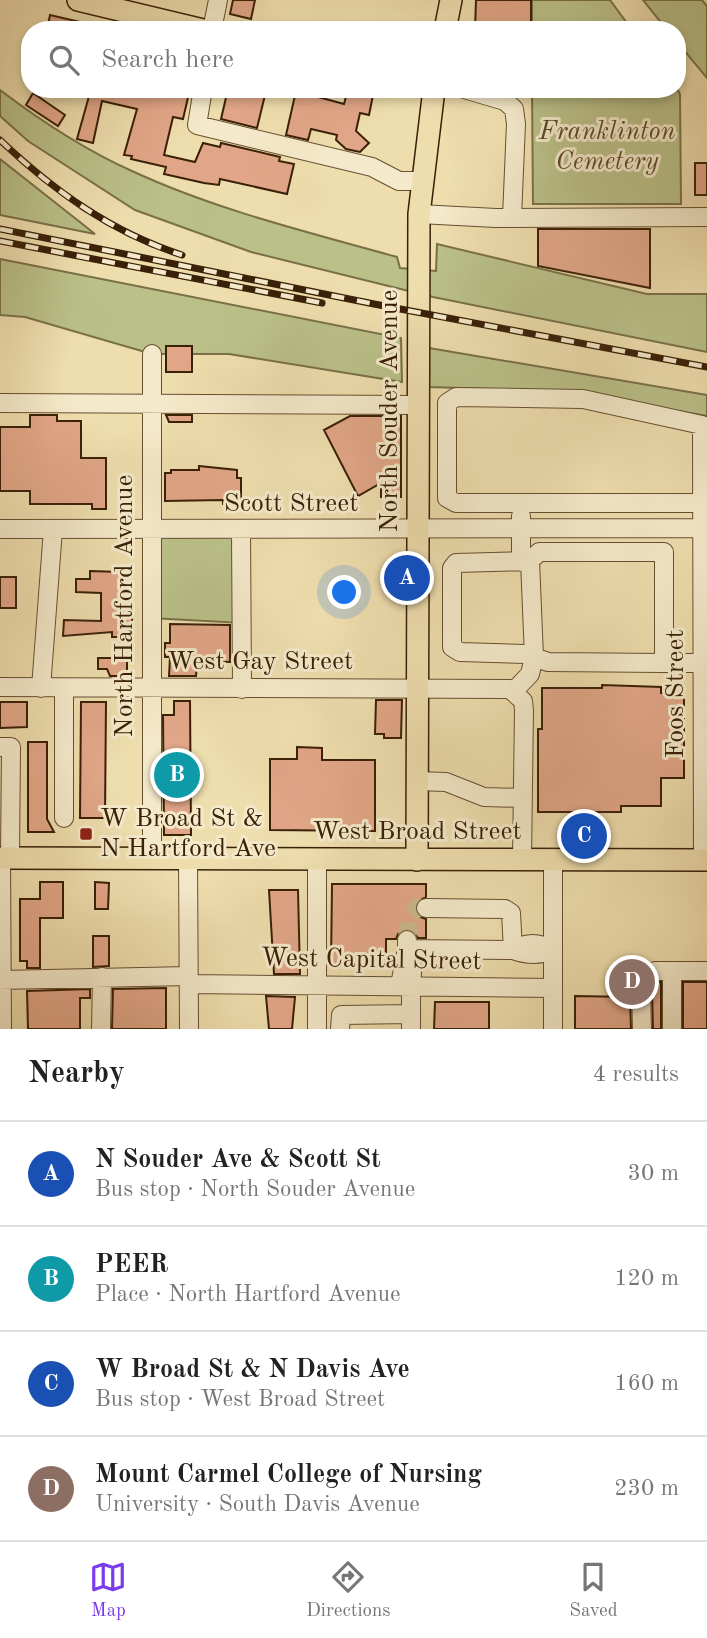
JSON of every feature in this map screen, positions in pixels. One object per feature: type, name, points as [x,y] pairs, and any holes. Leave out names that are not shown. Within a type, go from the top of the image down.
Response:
[{"type":"main road","points":[[78,0],[166,21]]},
{"type":"main road","points":[[447,21],[451,0]]},
{"type":"main road","name":"North Souder Avenue","points":[[417,860],[419,214],[433,98]]},
{"type":"main road","name":"West Broad Street","points":[[4,858],[705,860]]},
{"type":"street","points":[[214,21],[218,0]]},
{"type":"street","points":[[202,98],[197,125],[372,167],[399,181],[421,181]]},
{"type":"street","points":[[492,98],[514,108],[516,124],[512,217]]},
{"type":"street","points":[[419,214],[707,217]]},
{"type":"street","name":"North Hartford Avenue","points":[[152,354],[152,859]]},
{"type":"street","points":[[705,426],[583,398],[449,398],[447,498],[456,503],[705,503]]},
{"type":"street","points":[[0,403],[418,405]]},
{"type":"street","name":"Foos Street","points":[[705,426],[702,663],[705,860]]},
{"type":"street","points":[[521,503],[521,528],[534,657],[530,674],[516,693],[524,710],[522,860]]},
{"type":"street","points":[[663,528],[664,663]]},
{"type":"street","name":"Scott Street","points":[[0,529],[705,528]]},
{"type":"street","points":[[41,688],[53,529]]},
{"type":"street","points":[[241,530],[242,689]]},
{"type":"street","points":[[664,552],[539,552],[526,562],[456,563],[452,568],[452,647],[460,652],[525,654],[548,662],[702,663]]},
{"type":"street","name":"West Gay Street","points":[[0,687],[501,687],[516,693]]},
{"type":"street","points":[[64,688],[64,818]]},
{"type":"street","points":[[0,747],[11,747],[4,858],[2,1029]]},
{"type":"street","points":[[417,781],[446,782],[484,797],[523,798]]},
{"type":"street","points":[[188,859],[189,1029]]},
{"type":"street","points":[[317,859],[317,1029]]},
{"type":"street","points":[[553,860],[553,1029]]},
{"type":"street","points":[[426,908],[505,909],[511,912],[513,919],[513,950]]},
{"type":"street","points":[[340,1029],[341,1015],[411,1021],[409,987],[412,962],[407,945],[513,950],[524,954],[542,954],[553,950]]},
{"type":"street","points":[[672,971],[672,1029]]},
{"type":"street","points":[[642,1029],[641,990],[647,974],[707,971]]},
{"type":"street","points":[[101,1029],[102,977]]},
{"type":"street","name":"West Capital Street","points":[[1,980],[102,977],[317,987],[553,988]]},
{"type":"green space","points":[[532,0],[610,0],[625,21],[532,21]]},
{"type":"green space","points":[[643,0],[702,0],[707,6],[707,78],[686,53],[686,21],[660,21]]},
{"type":"green space","points":[[0,90],[64,134],[132,171],[229,209],[397,257],[400,268],[436,271],[437,244],[647,294],[707,294],[707,352],[433,297],[251,252],[135,210],[28,141],[0,116]]},
{"type":"green space","name":"Franklinton Cemetery","points":[[532,98],[680,98],[681,204],[533,204]]},
{"type":"green space","points":[[0,159],[95,234],[0,215]]},
{"type":"green space","points":[[0,259],[401,338],[402,382],[229,354],[152,354],[25,317],[0,315]]},
{"type":"green space","points":[[429,348],[707,395],[707,416],[563,391],[429,387]]},
{"type":"green space","points":[[150,530],[241,530],[242,623],[151,618]]},
{"type":"building","points":[[233,0],[255,0],[251,19],[230,14]]},
{"type":"building","points":[[476,0],[531,0],[531,21],[475,21]]},
{"type":"building","points":[[50,15],[76,21],[49,21]]},
{"type":"building","points":[[30,98],[40,98],[65,115],[58,126],[26,105]]},
{"type":"building","points":[[88,98],[188,98],[183,119],[173,117],[164,155],[195,162],[203,143],[220,147],[221,143],[280,157],[279,161],[294,164],[287,194],[220,179],[219,185],[164,174],[166,167],[124,155],[137,109],[102,101],[93,143],[77,139]]},
{"type":"building","points":[[226,98],[264,98],[257,128],[221,119]]},
{"type":"building","points":[[294,98],[322,98],[344,104],[346,98],[372,98],[369,115],[360,113],[356,131],[369,143],[360,152],[346,149],[336,140],[337,135],[311,129],[308,140],[286,135]]},
{"type":"building","points":[[695,163],[707,163],[707,195],[695,195]]},
{"type":"building","points":[[538,229],[650,229],[650,288],[538,266]]},
{"type":"building","points":[[166,346],[192,346],[192,372],[166,372]]},
{"type":"building","points":[[30,415],[57,415],[57,421],[81,421],[81,458],[106,458],[106,509],[92,509],[92,504],[30,504],[30,491],[0,491],[0,427],[30,427]]},
{"type":"building","points":[[166,415],[192,415],[192,422],[169,422]]},
{"type":"building","points":[[350,416],[401,416],[401,497],[381,497],[381,483],[358,496],[324,430]]},
{"type":"building","points":[[199,466],[237,470],[237,478],[241,478],[241,504],[223,504],[223,500],[165,501],[165,473],[171,473],[171,470],[199,470]]},
{"type":"building","points":[[90,571],[121,572],[120,605],[132,605],[132,637],[112,637],[112,632],[63,636],[64,620],[101,621],[101,593],[76,592],[76,579],[90,579]]},
{"type":"building","points":[[0,577],[16,577],[16,608],[0,608]]},
{"type":"building","points":[[170,624],[230,625],[230,662],[197,661],[196,676],[169,676],[170,657],[165,657],[165,643],[170,643]]},
{"type":"building","points":[[98,658],[127,658],[127,676],[110,676],[107,669],[98,669]]},
{"type":"building","points":[[602,685],[661,687],[661,693],[684,692],[684,778],[661,778],[661,806],[621,806],[621,812],[538,812],[538,729],[542,729],[542,688],[602,688]]},
{"type":"building","points":[[376,700],[402,700],[401,738],[384,738],[384,734],[375,734]]},
{"type":"building","points":[[174,701],[190,701],[191,835],[164,835],[163,715],[174,715]]},
{"type":"building","points":[[0,702],[27,702],[27,727],[0,728]]},
{"type":"building","points":[[81,702],[106,702],[105,818],[80,818]]},
{"type":"building","points":[[28,742],[47,742],[47,819],[54,832],[28,832]]},
{"type":"building","points":[[297,747],[322,748],[322,760],[375,760],[375,831],[270,830],[270,759],[297,759]]},
{"type":"building","points":[[40,882],[63,882],[63,918],[40,918],[40,968],[27,968],[27,961],[20,961],[20,899],[40,899]]},
{"type":"building","points":[[95,882],[109,883],[108,909],[95,909]]},
{"type":"building","points":[[332,884],[426,884],[426,897],[417,902],[415,909],[420,917],[426,919],[426,938],[418,938],[413,931],[406,929],[398,934],[396,939],[386,939],[386,965],[331,965]]},
{"type":"building","points":[[269,890],[298,890],[300,974],[274,974]]},
{"type":"building","points":[[93,936],[109,936],[109,966],[93,967]]},
{"type":"building","points":[[657,982],[661,982],[661,1029],[653,1029],[652,992]]},
{"type":"building","points":[[683,982],[707,982],[707,1029],[683,1029]]},
{"type":"building","points":[[166,988],[166,1029],[112,1029],[113,989]]},
{"type":"building","points":[[90,989],[90,998],[80,998],[80,1029],[28,1029],[27,991]]},
{"type":"building","points":[[266,996],[295,997],[292,1029],[269,1029]]},
{"type":"building","points":[[575,996],[630,997],[631,1029],[575,1029]]},
{"type":"building","points":[[435,1002],[489,1002],[489,1029],[434,1029]]},
{"type":"tunnel","points":[[407,940],[409,916],[417,908],[426,908]]},
{"type":"railway","points":[[0,140],[63,193],[107,222],[156,246],[182,255]]},
{"type":"railway","points":[[0,229],[707,367]]},
{"type":"railway","points":[[0,241],[322,303]]},
{"type":"place","name":"N Souder Ave & Scott St","points":[[407,578]]},
{"type":"place","name":"PEER","points":[[177,775]]},
{"type":"place","name":"W Broad St & N Hartford Ave","points":[[86,834]]},
{"type":"place","name":"W Broad St & N Davis Ave","points":[[584,836]]},
{"type":"place","name":"Mount Carmel College of Nursing","points":[[632,982]]}]
